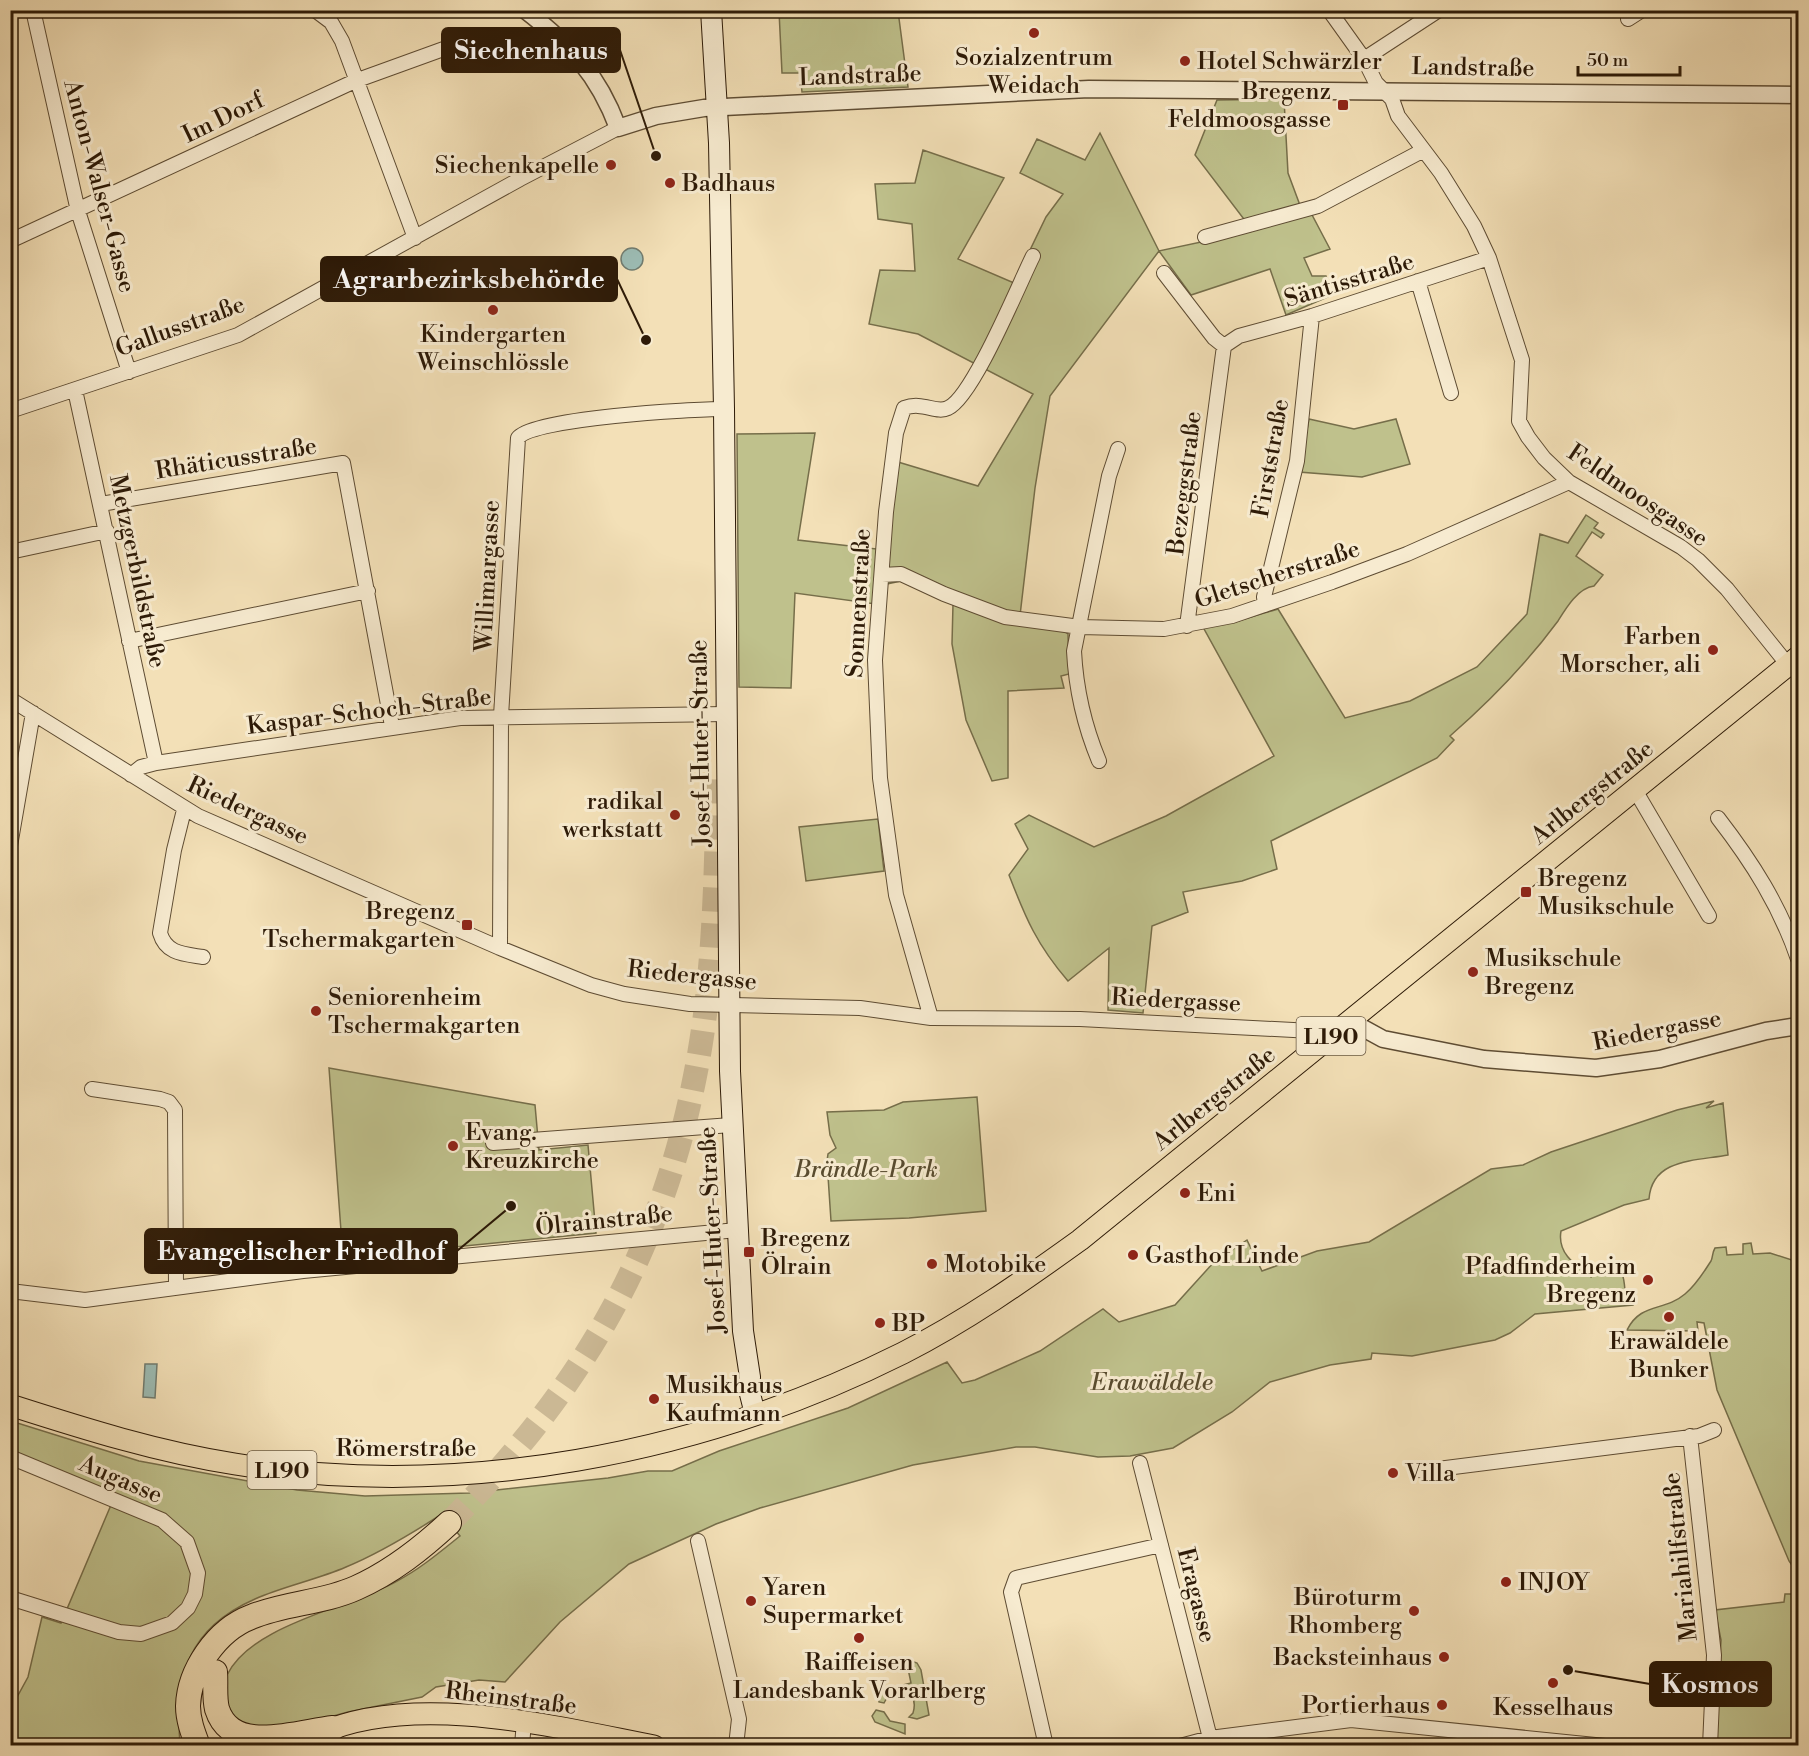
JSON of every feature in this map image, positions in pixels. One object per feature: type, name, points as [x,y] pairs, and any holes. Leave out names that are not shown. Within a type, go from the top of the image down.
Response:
[{"type":"highway","points":[[186,1746],[185,1733],[189,1720],[191,1688],[204,1658],[214,1643],[252,1616],[307,1604],[355,1589],[403,1562],[449,1523]]},
{"type":"highway","points":[[214,1746],[205,1721],[203,1697],[214,1672],[225,1655],[245,1638],[307,1604]]},
{"type":"highway","points":[[214,1672],[218,1709],[222,1721],[238,1735],[250,1739],[272,1740],[297,1733],[333,1728]]},
{"type":"highway","points":[[189,1720],[198,1746]]},
{"type":"main road","name":"Josef-Huter-Straße","points":[[711,10],[716,108],[723,408],[731,1125],[743,1331],[750,1377],[759,1388],[761,1412]]},
{"type":"main road","name":"Arlbergstraße","points":[[761,1412],[867,1370],[992,1302],[1080,1240],[1795,662]]},
{"type":"main road","name":"Römerstraße","points":[[10,1405],[123,1441],[235,1464],[307,1473],[365,1476],[447,1476],[561,1462],[648,1446],[761,1412]]},
{"type":"main road","name":"Rheinstraße","points":[[294,1746],[333,1728],[376,1719],[426,1714],[487,1716],[525,1721],[654,1746]]},
{"type":"street","name":"Anton-Walser-Gasse","points":[[33,10],[78,211],[129,372]]},
{"type":"street","points":[[525,10],[570,48],[587,67],[609,104],[618,128]]},
{"type":"street","name":"Feldmoosgasse","points":[[1329,10],[1364,59],[1376,83],[1392,99],[1398,116],[1422,151],[1441,173],[1468,217],[1489,258],[1522,360],[1519,421],[1544,458],[1569,482],[1681,547],[1698,560],[1795,662]]},
{"type":"street","points":[[1364,59],[1439,10]]},
{"type":"street","points":[[1628,19],[1642,10]]},
{"type":"street","points":[[318,12],[331,22],[342,41],[415,238]]},
{"type":"street","name":"Im Dorf","points":[[10,241],[78,211],[263,121],[355,81],[460,43]]},
{"type":"street","name":"Landstraße","points":[[716,108],[1059,90],[1384,90],[1798,95]]},
{"type":"street","name":"Gallusstraße","points":[[10,411],[238,335],[520,178],[618,128],[685,110],[716,108]]},
{"type":"street","points":[[1205,237],[1318,206],[1422,151]]},
{"type":"street","name":"Sonnenstraße","points":[[931,1018],[896,895],[880,778],[875,660],[890,478],[896,433],[904,408],[915,404],[940,410],[948,409],[957,402],[975,376],[1033,256]]},
{"type":"street","name":"Säntisstraße","points":[[1224,346],[1239,336],[1312,316],[1489,258]]},
{"type":"street","points":[[1164,273],[1214,338],[1224,346]]},
{"type":"street","points":[[1419,281],[1451,393]]},
{"type":"street","name":"Firststraße","points":[[1264,605],[1297,461],[1312,316]]},
{"type":"street","name":"Bezeggstraße","points":[[1187,626],[1224,346]]},
{"type":"street","name":"Metzgerbildstraße","points":[[75,390],[156,763]]},
{"type":"street","name":"Willimargasse","points":[[500,948],[501,716],[518,438],[523,431],[530,429],[679,409],[723,408]]},
{"type":"street","points":[[1099,761],[1085,728],[1075,678],[1074,651],[1109,476],[1118,449]]},
{"type":"street","name":"Rhäticusstraße","points":[[101,504],[343,463],[368,591]]},
{"type":"street","name":"Gletscherstraße","points":[[882,575],[901,574],[944,594],[1005,617],[1080,627],[1136,630],[1187,626],[1264,605],[1407,554],[1569,482]]},
{"type":"street","points":[[10,552],[106,531]]},
{"type":"street","points":[[129,641],[368,591],[392,726]]},
{"type":"street","name":"Riedergasse","points":[[10,699],[184,810],[500,948],[591,985],[624,994],[657,1001],[728,1006],[860,1008],[931,1018],[1080,1019],[1312,1031],[1327,1040]]},
{"type":"street","points":[[10,846],[33,713]]},
{"type":"street","name":"Kaspar-Schoch-Straße","points":[[131,775],[141,767],[156,763],[392,726],[501,716],[726,714]]},
{"type":"street","points":[[1635,790],[1709,916]]},
{"type":"street","points":[[184,810],[178,828],[160,928],[165,945],[175,952],[203,957]]},
{"type":"street","points":[[1718,818],[1747,856],[1772,896],[1798,958]]},
{"type":"street","name":"Riedergasse","points":[[1350,1021],[1383,1039],[1484,1059],[1506,1063],[1596,1068],[1660,1059],[1766,1031],[1798,1026]]},
{"type":"street","points":[[92,1089],[160,1099],[169,1102],[175,1110],[176,1287]]},
{"type":"street","points":[[493,1143],[731,1125]]},
{"type":"street","name":"Ölrainstraße","points":[[10,1291],[85,1300],[314,1270],[737,1230]]},
{"type":"street","name":"Mariahilfstraße","points":[[1422,1471],[1699,1436],[1714,1430]]},
{"type":"street","name":"Mariahilfstraße","points":[[1690,1436],[1714,1655],[1710,1746]]},
{"type":"street","name":"Augasse","points":[[10,1456],[162,1520],[187,1542],[198,1573],[195,1594],[188,1608],[172,1623],[141,1634],[119,1632],[10,1598]]},
{"type":"street","name":"Eragasse","points":[[1140,1463],[1210,1738]]},
{"type":"street","points":[[698,1541],[739,1719],[736,1746]]},
{"type":"street","points":[[1046,1746],[1011,1592],[1016,1578],[1161,1545]]},
{"type":"street","points":[[1180,1746],[1210,1738],[1351,1720],[1459,1738],[1605,1746]]},
{"type":"street","points":[[522,1746],[525,1721]]},
{"type":"green space","points":[[779,11],[898,11],[908,87],[802,92],[800,73],[782,73]]},
{"type":"green space","points":[[1284,99],[1288,173],[1304,216],[1311,213],[1330,249],[1304,258],[1312,276],[1326,276],[1332,295],[1286,315],[1270,269],[1191,295],[1159,251],[1253,231],[1195,155],[1217,100]]},
{"type":"green space","points":[[1100,133],[1159,251],[1050,396],[1035,488],[1019,624],[1062,630],[1068,634],[1069,674],[1061,676],[1064,688],[1008,691],[1008,778],[992,781],[966,720],[952,644],[953,604],[901,581],[887,584],[883,605],[795,593],[791,688],[739,687],[737,434],[815,433],[798,540],[885,550],[898,462],[978,486],[1033,394],[918,334],[869,324],[880,270],[915,271],[912,224],[878,219],[875,184],[915,183],[923,150],[1004,178],[958,259],[1014,283],[1046,217],[1063,194],[1020,173],[1037,139],[1085,160]]},
{"type":"green space","points":[[1309,419],[1354,429],[1396,419],[1410,464],[1362,477],[1299,472]]},
{"type":"green space","points":[[1586,515],[1598,523],[1594,528],[1604,534],[1601,538],[1592,532],[1576,556],[1603,575],[1594,586],[1583,590],[1573,599],[1546,637],[1520,667],[1479,710],[1450,736],[1454,740],[1437,758],[1271,841],[1277,869],[1242,881],[1183,892],[1188,912],[1152,926],[1143,1013],[1108,1010],[1109,948],[1068,981],[1033,931],[1009,875],[1028,849],[1015,824],[1029,815],[1094,847],[1166,816],[1274,756],[1203,627],[1234,622],[1278,609],[1345,718],[1410,701],[1477,667],[1527,614],[1540,534],[1568,543]]},
{"type":"green space","points":[[878,819],[884,871],[806,881],[799,827]]},
{"type":"green space","points":[[329,1068],[535,1105],[539,1150],[588,1145],[596,1233],[343,1258]]},
{"type":"green space","name":"Brändle-Park","points":[[977,1097],[986,1211],[909,1218],[831,1221],[827,1161],[828,1154],[836,1148],[830,1135],[827,1112],[884,1110],[903,1102]]},
{"type":"green space","name":"Erawäldele","points":[[1714,1101],[1706,1108],[1723,1103],[1728,1155],[1690,1161],[1667,1169],[1658,1176],[1652,1186],[1649,1199],[1624,1205],[1561,1231],[1560,1239],[1568,1258],[1591,1277],[1607,1262],[1619,1269],[1625,1291],[1632,1291],[1633,1305],[1535,1314],[1510,1333],[1495,1340],[1412,1356],[1372,1353],[1371,1359],[1330,1365],[1270,1382],[1232,1412],[1173,1448],[1130,1456],[1098,1457],[1035,1447],[1016,1447],[913,1465],[760,1508],[716,1524],[629,1564],[560,1622],[505,1682],[479,1680],[436,1687],[422,1697],[348,1712],[264,1735],[224,1711],[227,1675],[240,1657],[279,1630],[377,1591],[422,1566],[460,1536],[442,1514],[371,1556],[335,1572],[255,1599],[232,1611],[214,1625],[200,1640],[190,1657],[184,1676],[180,1697],[180,1745],[11,1745],[10,1710],[28,1677],[42,1617],[61,1623],[111,1505],[11,1462],[11,1421],[139,1461],[297,1490],[365,1496],[469,1493],[608,1478],[648,1471],[672,1471],[719,1451],[848,1408],[947,1362],[962,1383],[975,1380],[1040,1351],[1103,1309],[1119,1322],[1175,1305],[1214,1262],[1247,1240],[1262,1271],[1317,1251],[1369,1242],[1491,1169],[1523,1165],[1551,1152],[1677,1110]]},
{"type":"green space","points":[[1751,1243],[1753,1254],[1770,1253],[1792,1260],[1792,1275],[1798,1280],[1798,1574],[1789,1561],[1717,1390],[1704,1323],[1697,1322],[1698,1331],[1627,1330],[1639,1315],[1677,1300],[1689,1290],[1711,1261],[1715,1248],[1726,1247],[1727,1255],[1743,1254],[1743,1244]]},
{"type":"green space","points":[[1785,1594],[1798,1594],[1798,1745],[1734,1746],[1734,1742],[1715,1742],[1721,1640],[1715,1610],[1784,1602]]},
{"type":"green space","points":[[906,1659],[917,1663],[921,1670],[929,1715],[917,1719],[909,1717],[913,1713],[914,1702],[910,1693],[903,1689],[889,1694],[884,1703],[879,1702],[879,1691],[911,1683]]},
{"type":"green space","points":[[876,1710],[884,1712],[890,1721],[905,1724],[905,1734],[875,1722],[872,1716]]},
{"type":"water","points":[[632,248],[640,251],[643,259],[640,267],[632,270],[624,267],[621,259],[624,251]]},
{"type":"water","points":[[145,1364],[157,1364],[155,1398],[143,1397]]},
{"type":"tunnel","points":[[449,1523],[494,1475],[535,1426],[572,1375],[605,1323],[633,1268],[657,1211],[677,1150],[693,1086],[706,1007],[713,928],[718,769]]},
{"type":"place","name":"Sozialzentrum Weidach","points":[[1034,33]]},
{"type":"place","name":"Hotel Schwärzler","points":[[1185,61]]},
{"type":"place","name":"Bregenz Feldmoosgasse","points":[[1343,105]]},
{"type":"place","name":"Siechenhaus","points":[[656,156]]},
{"type":"place","name":"Siechenkapelle","points":[[611,165]]},
{"type":"place","name":"Badhaus","points":[[670,183]]},
{"type":"place","name":"Kindergarten Weinschlössle","points":[[493,310]]},
{"type":"place","name":"Agrarbezirksbehörde","points":[[646,340]]},
{"type":"place","name":"Farben Morscher, ali","points":[[1713,650]]},
{"type":"place","name":"radikal werkstatt","points":[[675,815]]},
{"type":"place","name":"Bregenz Musikschule","points":[[1526,892]]},
{"type":"place","name":"Bregenz Tschermakgarten","points":[[467,925]]},
{"type":"place","name":"Musikschule Bregenz","points":[[1473,972]]},
{"type":"place","name":"Seniorenheim Tschermakgarten","points":[[316,1011]]},
{"type":"place","name":"Evang. Kreuzkirche","points":[[453,1146]]},
{"type":"place","name":"Eni","points":[[1185,1193]]},
{"type":"place","name":"Evangelischer Friedhof","points":[[511,1206]]},
{"type":"place","name":"Bregenz Ölrain","points":[[749,1252]]},
{"type":"place","name":"Gasthof Linde","points":[[1133,1255]]},
{"type":"place","name":"Motobike","points":[[932,1264]]},
{"type":"place","name":"Pfadfinderheim Bregenz","points":[[1648,1280]]},
{"type":"place","name":"Erawäldele Bunker","points":[[1669,1317]]},
{"type":"place","name":"BP","points":[[880,1323]]},
{"type":"place","name":"Musikhaus Kaufmann","points":[[654,1399]]},
{"type":"place","name":"Villa","points":[[1393,1473]]},
{"type":"place","name":"INJOY","points":[[1506,1582]]},
{"type":"place","name":"Yaren Supermarket","points":[[751,1601]]},
{"type":"place","name":"Büroturm Rhomberg","points":[[1414,1611]]},
{"type":"place","name":"Raiffeisen Landesbank Vorarlberg","points":[[859,1638]]},
{"type":"place","name":"Backsteinhaus","points":[[1444,1657]]},
{"type":"place","name":"Kosmos","points":[[1568,1670]]},
{"type":"place","name":"Kesselhaus","points":[[1553,1683]]},
{"type":"place","name":"Portierhaus","points":[[1442,1705]]}]
